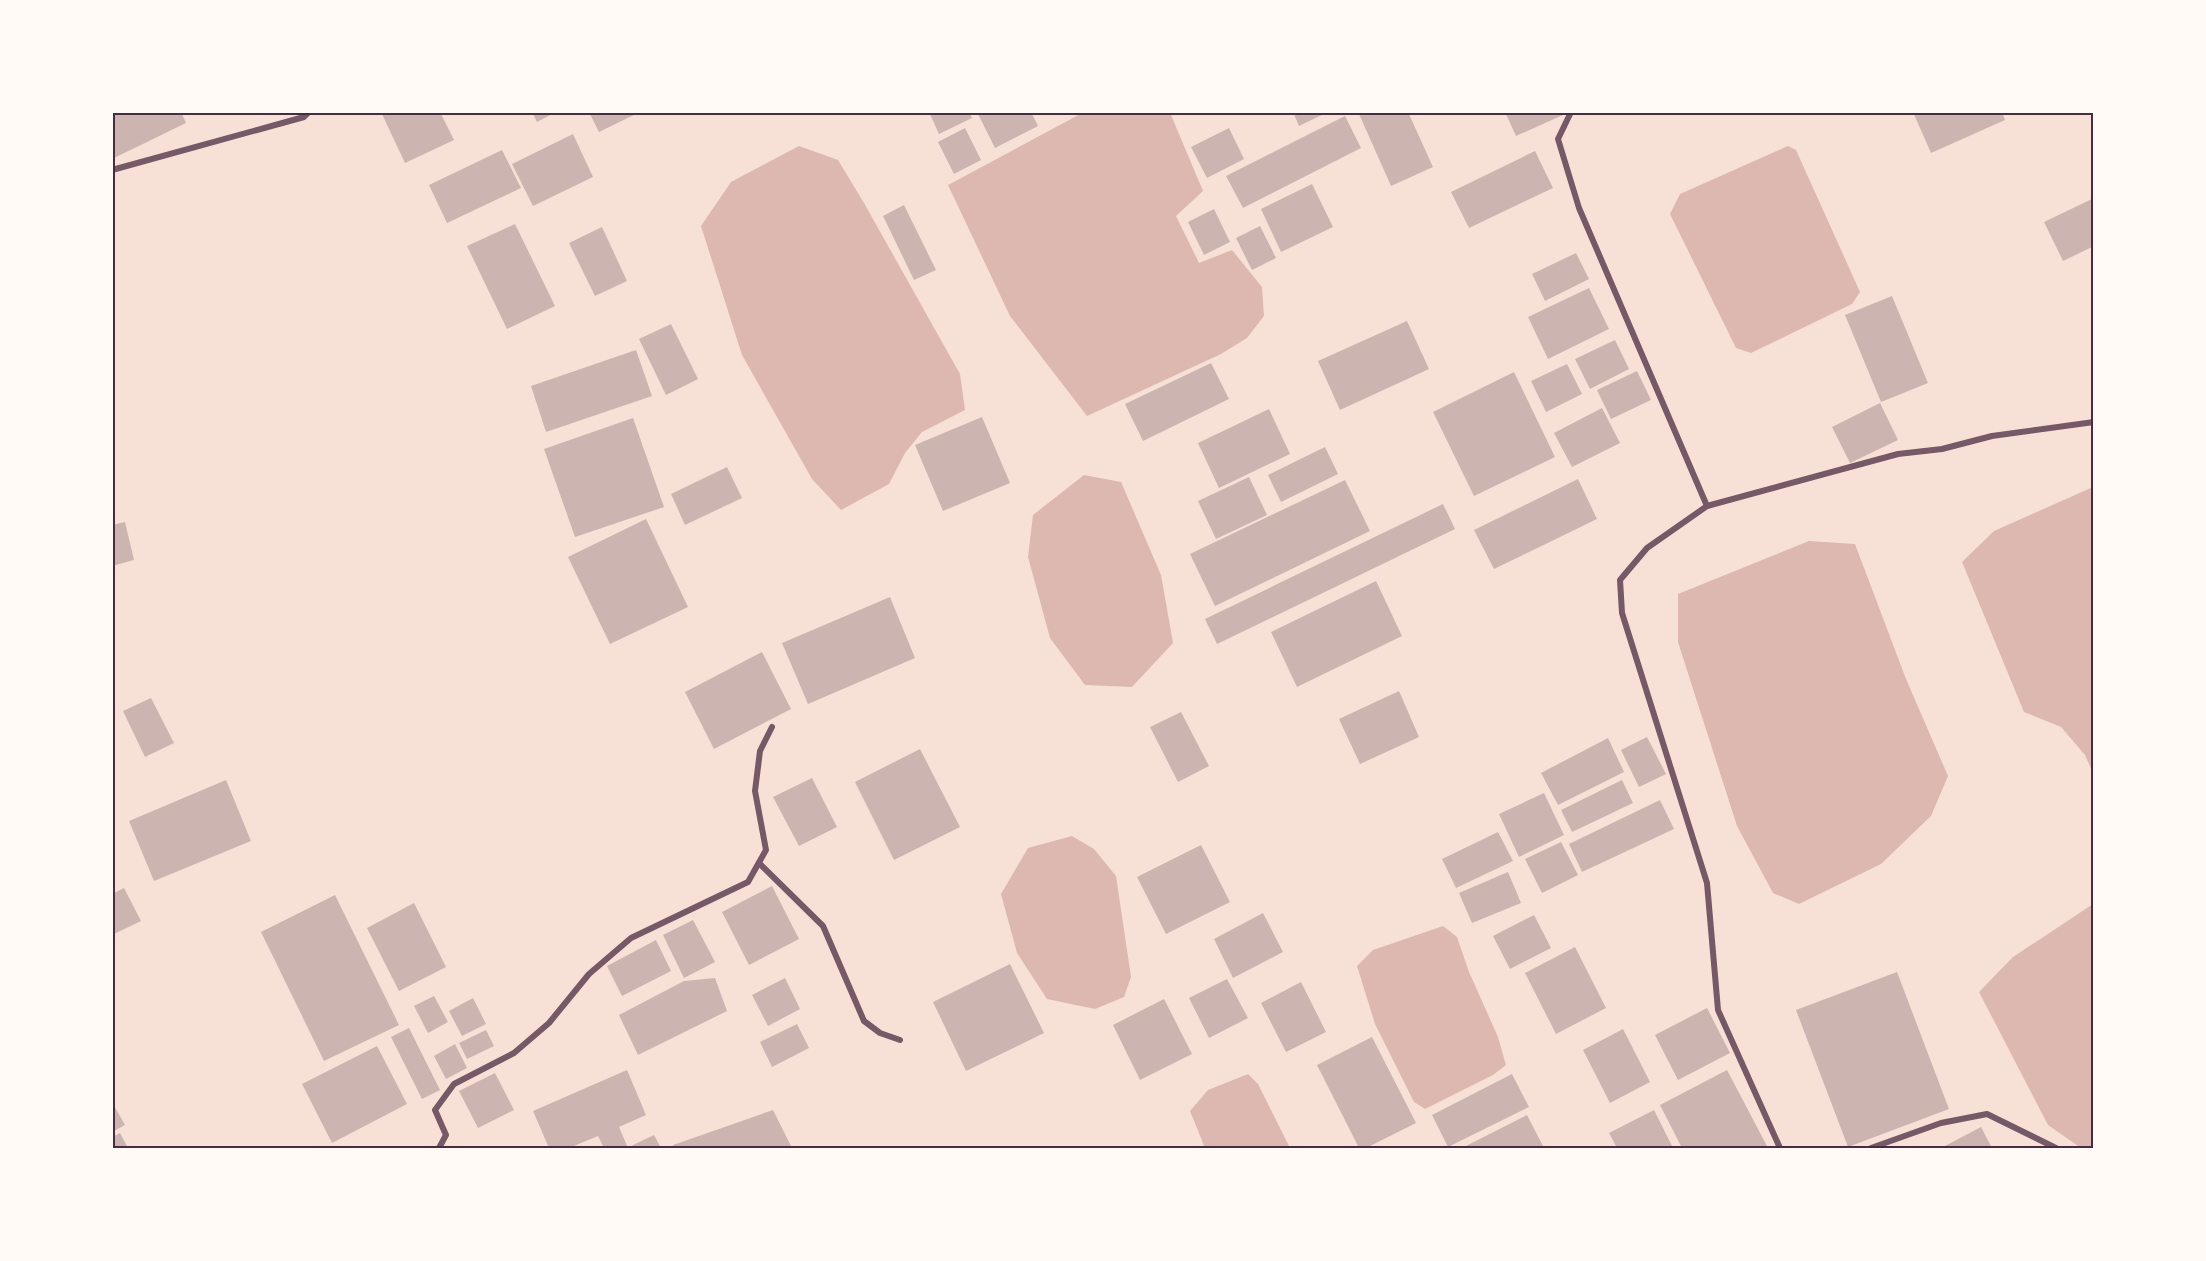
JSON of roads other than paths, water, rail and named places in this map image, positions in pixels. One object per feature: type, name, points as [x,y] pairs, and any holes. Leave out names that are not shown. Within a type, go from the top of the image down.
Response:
[{"type":"street","points":[[112,170],[304,117],[309,112]]},
{"type":"street","points":[[1571,112],[1558,139],[1579,208],[1707,506]]},
{"type":"street","points":[[1780,1149],[1718,1010],[1707,883],[1622,613],[1620,580],[1647,548],[1707,506],[1898,454],[1942,449],[1992,436],[2094,422]]},
{"type":"street","points":[[439,1149],[446,1135],[435,1110],[454,1084],[514,1053],[549,1023],[589,974],[632,938],[748,882],[766,850],[755,791],[760,751],[772,727]]},
{"type":"street","points":[[759,863],[822,926],[864,1021],[880,1033],[900,1040]]},
{"type":"street","points":[[1871,1149],[1941,1123],[1987,1114],[2056,1149]]}]
